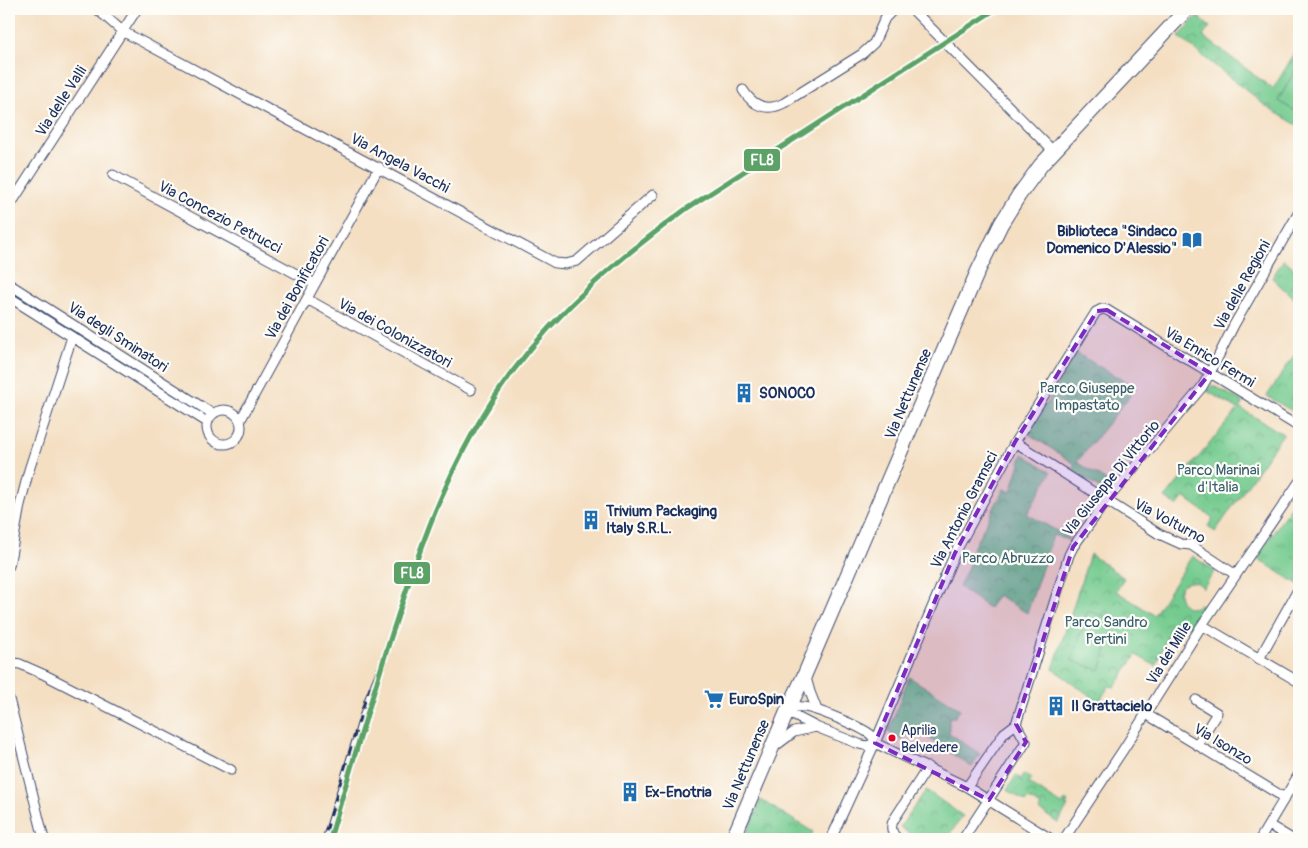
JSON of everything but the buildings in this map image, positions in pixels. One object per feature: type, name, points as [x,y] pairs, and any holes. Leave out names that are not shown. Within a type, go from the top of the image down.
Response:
[{"type":"main road","name":"Via Nettunense","points":[[733,839],[787,710],[805,674],[992,240],[1020,195],[1053,151],[1187,9]]},
{"type":"street","name":"Via Angela Vacchi","points":[[97,9],[122,31],[555,263],[570,264],[577,261],[653,195]]},
{"type":"street","name":"Via delle Valli","points":[[9,207],[137,9]]},
{"type":"street","points":[[742,90],[752,102],[761,106],[773,107],[784,103],[862,54],[874,43],[885,18],[894,9]]},
{"type":"street","points":[[912,9],[1053,151]]},
{"type":"street","name":"Via dei Bonificatori","points":[[240,421],[379,167]]},
{"type":"street","name":"Via Concezio Petrucci","points":[[113,175],[315,284]]},
{"type":"street","name":"Via delle Regioni","points":[[1210,373],[1234,325],[1299,212]]},
{"type":"street","name":"Via degli Sminatori","points":[[9,284],[213,414],[218,411],[228,411],[233,413],[240,421]]},
{"type":"street","name":"Via degli Sminatori","points":[[9,297],[207,422]]},
{"type":"street","name":"Via dei Colonizzatori","points":[[306,299],[471,390]]},
{"type":"street","name":"Via Antonio Gramsci","points":[[832,839],[875,743],[955,553],[1015,442],[1096,312],[1102,309],[1107,310]]},
{"type":"street","name":"Via Enrico Fermi","points":[[1107,310],[1299,427]]},
{"type":"street","points":[[9,566],[20,505],[29,470],[72,337]]},
{"type":"street","name":"Via Giuseppe Di Vittorio","points":[[967,787],[1004,733],[1016,724],[1069,555],[1078,538],[1106,501],[1194,398],[1210,373]]},
{"type":"street","points":[[213,414],[207,422],[206,428],[211,439],[216,443],[227,444],[233,442],[240,433],[240,421]]},
{"type":"street","name":"Via Volturno","points":[[1015,442],[1159,534],[1181,544],[1191,546],[1236,575]]},
{"type":"street","name":"Via dei Mille","points":[[1064,839],[1113,766],[1202,625],[1299,482]]},
{"type":"street","points":[[1259,659],[1299,588]]},
{"type":"street","points":[[1202,625],[1299,682]]},
{"type":"street","points":[[9,662],[20,664],[45,675],[231,770]]},
{"type":"street","points":[[805,674],[817,710]]},
{"type":"street","points":[[9,699],[44,839]]},
{"type":"street","points":[[1196,700],[1217,713],[1198,745]]},
{"type":"street","points":[[787,710],[795,706],[817,710],[865,731],[874,738],[875,743]]},
{"type":"street","points":[[787,710],[816,727],[864,746],[875,743],[967,787],[1051,839]]},
{"type":"street","name":"Via Isonzo","points":[[1146,714],[1285,798]]},
{"type":"street","points":[[963,839],[1026,742],[1016,724]]},
{"type":"street","points":[[771,748],[794,732],[816,727]]},
{"type":"street","points":[[898,839],[892,832],[892,821],[928,768]]},
{"type":"street","points":[[1260,839],[1299,774]]},
{"type":"street","points":[[1269,825],[1292,839]]},
{"type":"highlighted area","points":[[1107,310],[1210,373],[1073,547],[1016,724],[1026,742],[989,800],[875,743],[955,553],[1015,442],[1097,311]]},
{"type":"green space","points":[[1197,16],[1210,27],[1203,36],[1273,89],[1299,46],[1299,64],[1278,101],[1299,113],[1299,126],[1268,108],[1179,37]]},
{"type":"green space","points":[[1299,64],[1299,113],[1278,101]]},
{"type":"green space","points":[[1284,259],[1299,273],[1299,303],[1272,278]]},
{"type":"green space","points":[[1299,348],[1299,415],[1267,396]]},
{"type":"green space","name":"Parco Giuseppe Impastato","points":[[1076,353],[1136,388],[1077,462],[1108,482],[1102,490],[1071,470],[1075,464],[1029,434]]},
{"type":"green space","name":"Parco Marinai d'Italia","points":[[1212,385],[1243,402],[1240,408],[1283,434],[1215,532],[1208,526],[1213,518],[1184,497],[1177,506],[1165,498],[1238,409],[1207,391]]},
{"type":"green space","name":"Parco Abruzzo","points":[[1023,454],[1051,472],[1027,514],[1069,538],[1068,540],[1053,535],[1027,613],[998,595],[989,608],[959,587],[972,558],[969,556],[1004,489],[1011,492]]},
{"type":"green space","points":[[1299,495],[1299,523],[1285,515]]},
{"type":"green space","points":[[1285,515],[1299,523],[1299,585],[1257,558]]},
{"type":"green space","name":"Parco Sandro Pertini","points":[[1090,554],[1124,578],[1116,591],[1154,615],[1192,556],[1215,571],[1203,588],[1198,583],[1190,582],[1184,584],[1180,589],[1180,600],[1183,604],[1188,607],[1194,607],[1200,604],[1205,607],[1190,628],[1182,622],[1178,627],[1171,625],[1156,666],[1136,655],[1115,687],[1109,686],[1099,702],[1053,669]]},
{"type":"green space","points":[[1088,611],[1116,620],[1100,670],[1072,661]]},
{"type":"green space","points":[[909,677],[960,709],[955,717],[949,717],[949,733],[980,754],[972,767],[912,727],[903,740],[888,732]]},
{"type":"green space","points":[[1024,774],[1031,779],[1028,783],[1062,805],[1066,800],[1068,802],[1066,805],[1068,806],[1058,823],[1039,810],[1041,806],[1029,799],[1026,802],[1007,790],[1016,775],[1021,779]]},
{"type":"green space","points":[[926,790],[963,816],[946,839],[917,839],[900,827]]},
{"type":"green space","points":[[761,800],[813,832],[809,839],[744,839]]},
{"type":"railway","points":[[324,839],[366,700],[389,643]]},
{"type":"transit line","name":"FL8","points":[[330,839],[395,624],[421,548],[452,474],[470,438],[490,404],[513,371],[551,325],[572,304],[616,264],[686,209],[996,9]]},
{"type":"place","name":"Biblioteca \"Sindaco Domenico D'Alessio\"","points":[[1192,240]]},
{"type":"place","name":"SONOCO","points":[[744,393]]},
{"type":"place","name":"Trivium Packaging Italy S.R.L.","points":[[591,520]]},
{"type":"place","name":"EuroSpin","points":[[714,699]]},
{"type":"place","name":"Il Grattacielo","points":[[1056,706]]},
{"type":"place","name":"Aprilia Belvedere","points":[[892,738]]},
{"type":"place","name":"Ex-Enotria","points":[[630,792]]}]
